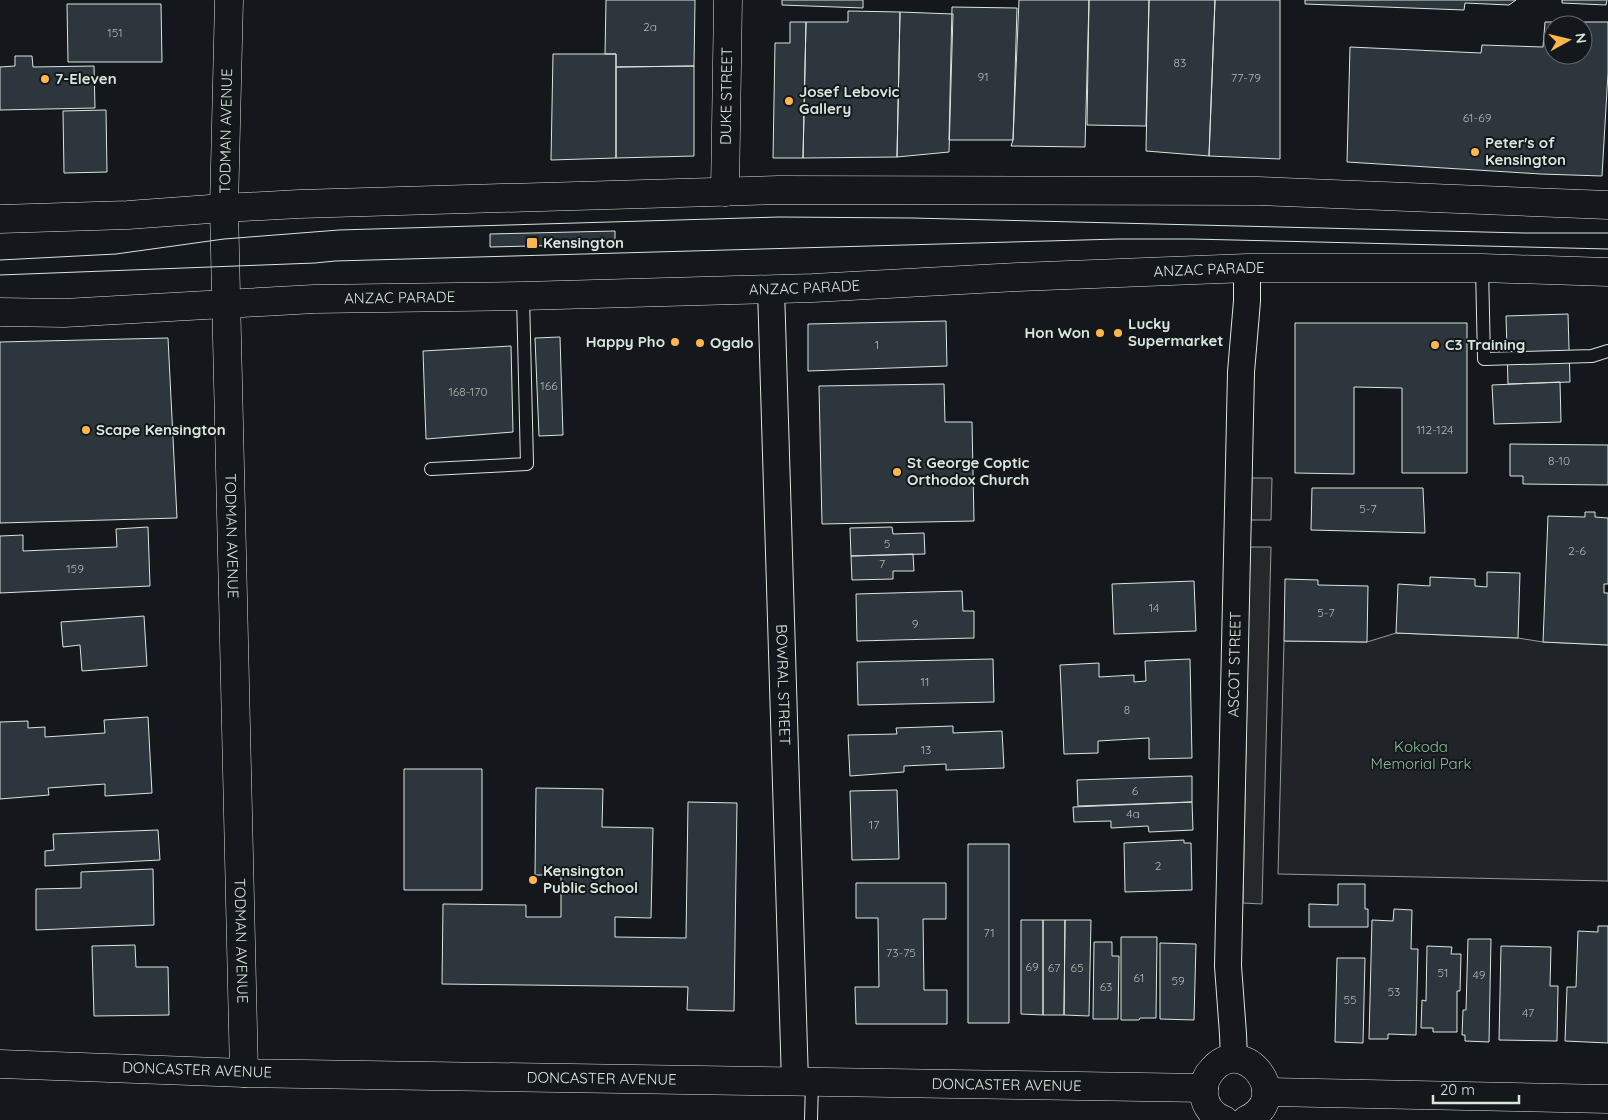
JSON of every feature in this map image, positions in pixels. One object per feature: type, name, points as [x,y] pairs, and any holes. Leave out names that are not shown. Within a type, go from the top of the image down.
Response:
[{"type":"main road","name":"TODMAN AVENUE","points":[[229,0],[224,208],[244,1072]]},
{"type":"main road","name":"DUKE STREET","points":[[725,192],[728,0]]},
{"type":"main road","points":[[0,219],[128,216],[224,208],[778,190],[1258,191],[1608,205]]},
{"type":"main road","name":"ANZAC PARADE","points":[[0,312],[64,312],[332,298],[523,296],[771,289],[1247,268],[1482,268],[1608,272]]},
{"type":"main road","points":[[1224,1120],[1213,1113],[1207,1105],[1204,1088],[1208,1075],[1214,1067],[1234,1059],[1244,1060],[1253,1065],[1260,1072],[1265,1082],[1264,1102],[1259,1111],[1246,1120]]},
{"type":"main road","name":"DONCASTER AVENUE","points":[[0,1064],[244,1072],[1204,1088]]},
{"type":"main road","points":[[1266,1092],[1608,1099]]},
{"type":"street","name":"ASCOT STREET","points":[[1234,1059],[1234,1034],[1228,966],[1241,372],[1247,301],[1247,268]]},
{"type":"street","name":"BOWRAL STREET","points":[[771,289],[803,1082]]},
{"type":"lane","points":[[1482,268],[1484,359],[1592,356],[1608,351]]},
{"type":"lane","points":[[431,469],[527,464],[523,296]]},
{"type":"lane","points":[[803,1082],[811,1120]]},
{"type":"green space","name":"Kokoda Memorial Park","points":[[1396,633],[1518,638],[1543,642],[1608,645],[1608,881],[1278,874],[1284,641],[1367,642]]},
{"type":"shaded area","points":[[1252,478],[1272,478],[1271,520],[1251,520]]},
{"type":"shaded area","points":[[1250,547],[1271,547],[1262,904],[1243,903]]},
{"type":"building","points":[[606,0],[695,0],[694,66],[616,67],[616,54],[605,54]]},
{"type":"building","points":[[782,0],[863,0],[863,8],[782,5]]},
{"type":"building","points":[[1019,0],[1089,0],[1085,147],[1011,146],[1013,140]]},
{"type":"building","points":[[1089,0],[1149,0],[1146,126],[1087,125]]},
{"type":"building","points":[[1149,0],[1215,0],[1209,156],[1146,151]]},
{"type":"building","points":[[1215,0],[1280,0],[1280,159],[1209,156]]},
{"type":"building","points":[[1305,0],[1516,0],[1509,5],[1465,3],[1464,10],[1305,4]]},
{"type":"building","points":[[1562,0],[1607,0],[1606,5],[1562,3]]},
{"type":"building","points":[[67,4],[161,4],[162,62],[68,62]]},
{"type":"building","points":[[952,7],[1017,8],[1013,140],[949,140]]},
{"type":"building","points":[[848,11],[900,12],[897,157],[803,158],[806,22],[848,22]]},
{"type":"building","points":[[900,12],[953,14],[949,152],[897,157]]},
{"type":"building","name":"Josef Lebovic Gallery","points":[[790,22],[806,22],[803,158],[773,158],[775,43],[790,43]]},
{"type":"building","points":[[1593,22],[1608,22],[1608,73],[1602,176],[1347,162],[1350,47],[1481,53],[1482,45],[1543,47],[1543,65],[1593,65]]},
{"type":"building","points":[[553,54],[616,54],[616,158],[551,160]]},
{"type":"building","points":[[15,56],[32,56],[33,67],[94,66],[95,108],[0,110],[0,67],[15,66]]},
{"type":"building","points":[[694,66],[694,156],[616,158],[616,67]]},
{"type":"building","points":[[106,110],[107,172],[64,173],[63,111]]},
{"type":"building","points":[[615,231],[615,244],[490,247],[490,234]]},
{"type":"building","points":[[1568,314],[1570,382],[1508,384],[1506,316]]},
{"type":"building","points":[[946,321],[947,366],[808,371],[808,324]]},
{"type":"building","points":[[1295,323],[1467,323],[1467,473],[1402,473],[1402,388],[1354,387],[1354,474],[1295,473]]},
{"type":"building","points":[[560,337],[563,435],[539,436],[535,338]]},
{"type":"building","name":"Scape Kensington","points":[[168,338],[177,518],[0,523],[0,342]]},
{"type":"building","points":[[511,346],[513,432],[426,439],[423,351]]},
{"type":"building","points":[[1560,382],[1561,422],[1494,424],[1492,385]]},
{"type":"building","name":"St George Coptic Orthodox Church","points":[[944,384],[945,422],[972,422],[974,521],[822,524],[819,386]]},
{"type":"building","points":[[1510,444],[1608,445],[1608,485],[1523,484],[1523,476],[1510,476]]},
{"type":"building","points":[[1312,488],[1423,488],[1425,533],[1311,530]]},
{"type":"building","points":[[1585,512],[1595,512],[1595,517],[1608,518],[1608,584],[1604,584],[1604,593],[1608,593],[1608,645],[1543,642],[1548,516],[1585,517]]},
{"type":"building","points":[[148,527],[150,586],[0,593],[0,536],[23,535],[23,551],[117,547],[116,529]]},
{"type":"building","points":[[892,527],[893,534],[924,533],[925,554],[851,556],[850,528]]},
{"type":"building","points":[[913,554],[914,571],[893,571],[893,579],[852,580],[851,556]]},
{"type":"building","points":[[1487,572],[1520,573],[1518,638],[1396,633],[1398,584],[1430,586],[1430,577],[1475,579],[1475,586],[1487,587]]},
{"type":"building","points":[[1285,579],[1318,580],[1318,585],[1368,586],[1367,642],[1284,641]]},
{"type":"building","points":[[1194,581],[1196,631],[1114,634],[1112,584]]},
{"type":"building","points":[[962,591],[963,611],[974,611],[974,638],[857,641],[856,594]]},
{"type":"building","points":[[144,616],[147,666],[82,671],[80,645],[63,647],[61,622]]},
{"type":"building","points":[[993,659],[994,702],[858,705],[857,662]]},
{"type":"building","points":[[1190,659],[1192,758],[1149,759],[1149,738],[1098,741],[1098,753],[1064,754],[1060,665],[1099,663],[1099,677],[1134,675],[1134,682],[1146,681],[1145,661]]},
{"type":"building","points":[[148,717],[152,793],[105,796],[105,784],[48,788],[49,795],[0,799],[0,722],[28,721],[28,728],[45,727],[45,737],[105,733],[104,720]]},
{"type":"building","points":[[953,726],[953,733],[1002,731],[1004,768],[946,770],[946,764],[904,766],[904,772],[850,776],[848,735],[897,734],[896,728]]},
{"type":"building","points":[[404,769],[482,769],[482,890],[404,890]]},
{"type":"building","points":[[1192,776],[1192,802],[1078,806],[1077,780]]},
{"type":"building","points":[[536,788],[603,789],[602,827],[653,828],[651,918],[615,917],[615,937],[686,938],[688,802],[737,803],[734,1011],[687,1010],[688,987],[442,984],[443,904],[526,905],[526,917],[561,917],[561,875],[535,875]]},
{"type":"building","points":[[897,790],[899,859],[852,860],[850,791]]},
{"type":"building","points":[[1192,802],[1193,830],[1149,832],[1148,826],[1111,828],[1111,821],[1074,822],[1073,807]]},
{"type":"building","points":[[158,830],[160,860],[45,866],[45,851],[54,850],[53,834]]},
{"type":"building","points":[[1184,840],[1184,843],[1191,843],[1192,890],[1125,892],[1124,843]]},
{"type":"building","points":[[968,844],[1009,844],[1009,1023],[968,1023]]},
{"type":"building","points":[[153,869],[154,925],[36,930],[36,889],[81,888],[81,872]]},
{"type":"building","points":[[856,883],[946,883],[946,919],[923,919],[924,990],[947,990],[947,1024],[856,1024],[855,987],[879,987],[878,918],[856,918]]},
{"type":"building","points":[[1338,884],[1365,884],[1365,909],[1368,909],[1368,927],[1309,927],[1309,904],[1338,905]]},
{"type":"building","points":[[1394,909],[1412,910],[1411,949],[1418,949],[1416,1035],[1388,1034],[1388,1039],[1369,1039],[1372,920],[1393,921]]},
{"type":"building","points":[[1021,920],[1043,920],[1043,1015],[1021,1014]]},
{"type":"building","points":[[1043,920],[1065,920],[1064,1015],[1043,1015]]},
{"type":"building","points":[[1065,920],[1091,920],[1089,1016],[1064,1015]]},
{"type":"building","points":[[1598,926],[1608,926],[1608,1043],[1565,1041],[1567,987],[1576,987],[1578,931],[1598,932]]},
{"type":"building","points":[[1121,937],[1157,937],[1156,1018],[1121,1020]]},
{"type":"building","points":[[1468,939],[1491,939],[1489,1042],[1465,1041],[1465,1035],[1462,1035],[1463,1010],[1466,1010]]},
{"type":"building","points":[[1094,942],[1112,942],[1112,956],[1119,956],[1118,1019],[1093,1019]]},
{"type":"building","points":[[1160,943],[1196,944],[1194,1020],[1160,1019]]},
{"type":"building","points":[[135,945],[136,967],[168,967],[169,1015],[94,1016],[92,946]]},
{"type":"building","points":[[1427,946],[1452,947],[1451,954],[1461,954],[1460,991],[1457,991],[1457,1032],[1433,1032],[1433,1028],[1421,1028],[1422,1000],[1426,1001]]},
{"type":"building","points":[[1501,946],[1551,947],[1550,986],[1558,986],[1557,1041],[1499,1040]]},
{"type":"building","points":[[1337,958],[1365,958],[1363,1043],[1335,1042]]},
{"type":"tram line","points":[[0,260],[116,254],[224,239],[339,230],[779,217],[912,218],[1524,233],[1608,233]]},
{"type":"tram line","points":[[0,275],[335,261],[1118,239],[1192,239],[1608,249]]},
{"type":"place","name":"7-Eleven","points":[[45,79]]},
{"type":"place","name":"Josef Lebovic Gallery","points":[[789,101]]},
{"type":"place","name":"Peter's of Kensington","points":[[1475,152]]},
{"type":"place","name":"Kensington","points":[[532,243]]},
{"type":"place","name":"Hon Won","points":[[1100,333]]},
{"type":"place","name":"Lucky Supermarket","points":[[1118,333]]},
{"type":"place","name":"Happy Pho","points":[[675,342]]},
{"type":"place","name":"Ogalo","points":[[700,343]]},
{"type":"place","name":"C3 Training","points":[[1435,345]]},
{"type":"place","name":"Scape Kensington","points":[[86,430]]},
{"type":"place","name":"St George Coptic Orthodox Church","points":[[897,472]]},
{"type":"place","name":"Kensington Public School","points":[[533,880]]}]
